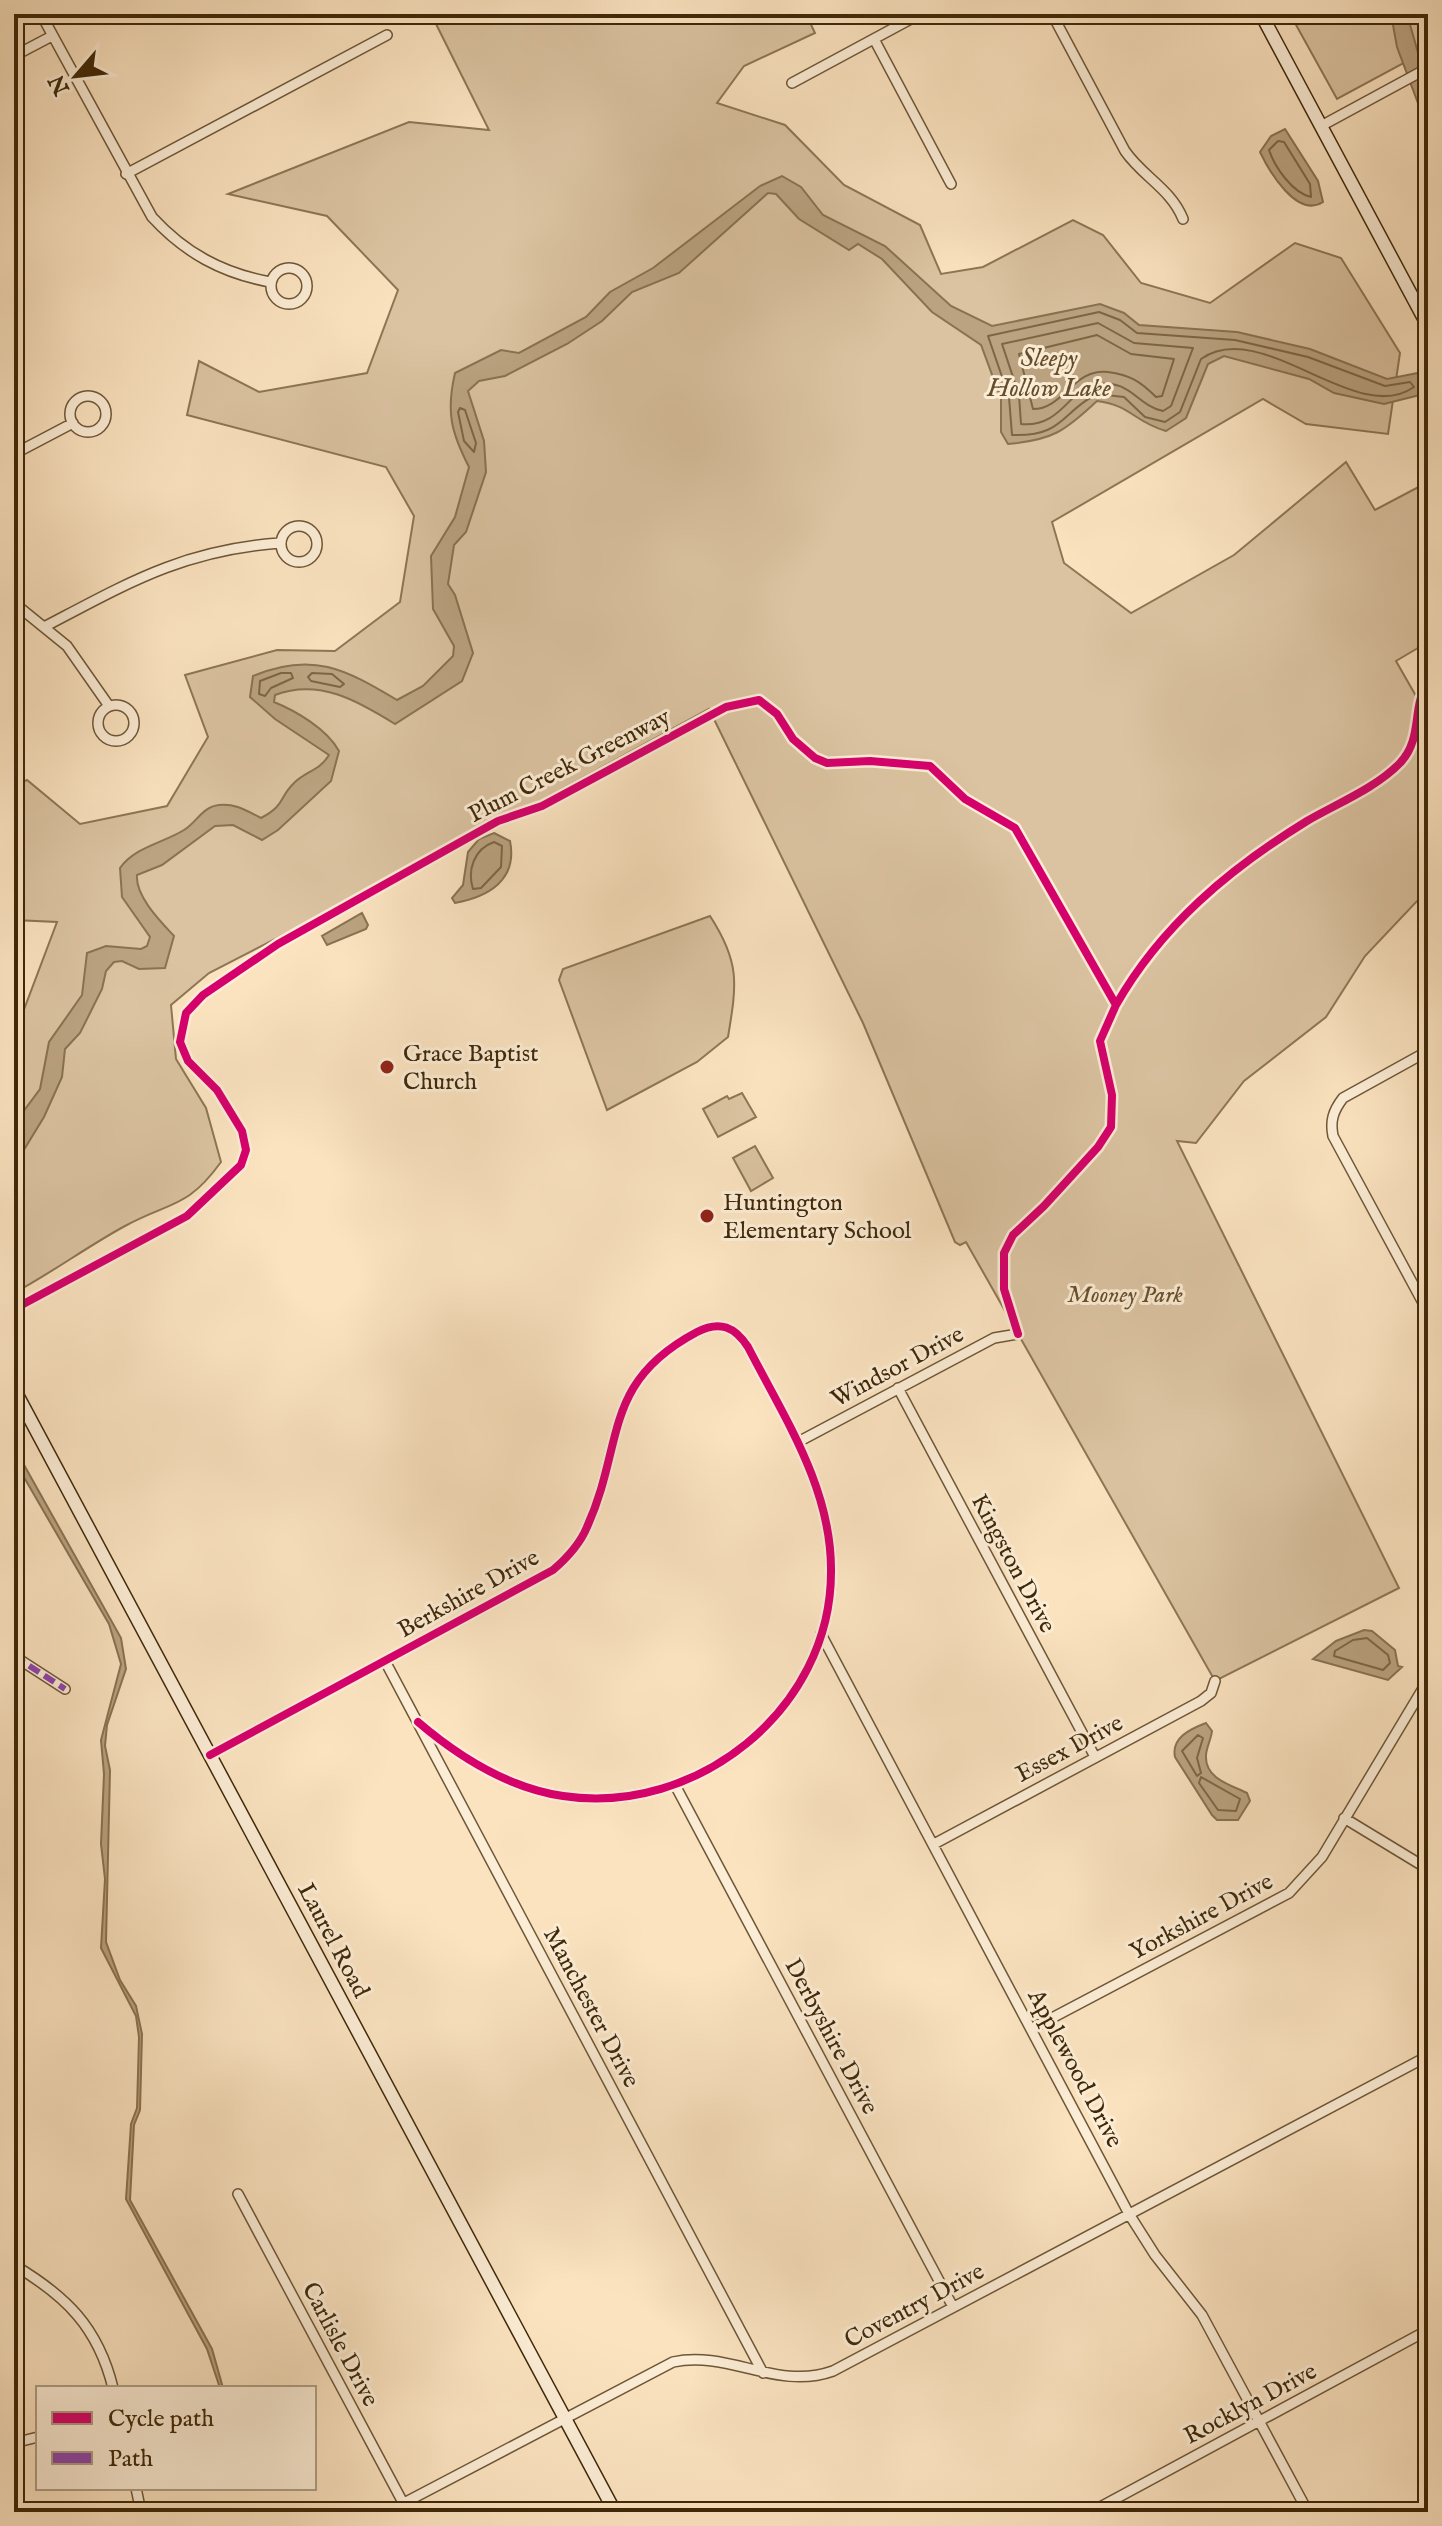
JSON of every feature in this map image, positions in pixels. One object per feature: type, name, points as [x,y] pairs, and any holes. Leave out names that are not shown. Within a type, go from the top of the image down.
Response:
[{"type":"street","points":[[41,14],[142,204],[178,243],[223,269],[270,282]]},
{"type":"street","points":[[792,83],[920,14]]},
{"type":"street","points":[[1052,14],[1125,151],[1139,169],[1170,194],[1183,219]]},
{"type":"street","points":[[1261,14],[1428,326]]},
{"type":"street","points":[[126,174],[387,35]]},
{"type":"street","points":[[14,56],[52,36]]},
{"type":"street","points":[[874,39],[951,184]]},
{"type":"street","points":[[1321,126],[1426,70]]},
{"type":"street","points":[[293,268],[306,279],[306,291],[294,304],[281,303],[272,294],[270,282],[282,269],[293,268]]},
{"type":"street","points":[[14,454],[73,423]]},
{"type":"street","points":[[301,526],[312,531],[317,543],[310,558],[299,562],[284,554],[280,543],[289,528],[301,526]]},
{"type":"street","points":[[44,627],[136,579],[180,560],[238,547],[280,543]]},
{"type":"street","points":[[14,603],[67,646],[109,706]]},
{"type":"street","points":[[121,705],[134,719],[132,731],[123,740],[106,738],[99,730],[98,718],[109,706],[121,705]]},
{"type":"street","points":[[1428,1051],[1343,1098],[1332,1116],[1333,1136],[1428,1312]]},
{"type":"street","name":"Berkshire Drive","points":[[210,1755],[536,1582],[560,1564],[587,1527],[621,1413],[634,1382],[659,1355],[697,1332],[720,1325],[737,1332],[798,1442]]},
{"type":"street","name":"Windsor Drive","points":[[798,1442],[994,1338],[1018,1334]]},
{"type":"street","name":"Kingston Drive","points":[[898,1388],[1095,1757]]},
{"type":"street","name":"Laurel Road","points":[[14,1389],[615,2512]]},
{"type":"street","points":[[418,1722],[484,1768],[548,1793],[604,1798],[643,1794],[675,1785],[714,1767],[762,1732],[791,1697],[821,1634],[831,1574],[829,1533],[818,1488],[798,1442]]},
{"type":"street","name":"Applewood Drive","points":[[821,1634],[1033,2028],[1129,2214],[1155,2255],[1202,2315],[1308,2512]]},
{"type":"street","points":[[14,1656],[65,1689]]},
{"type":"street","name":"Manchester Drive","points":[[385,1661],[763,2373]]},
{"type":"street","name":"Yorkshire Drive","points":[[1033,2028],[1289,1893],[1313,1870],[1428,1680]]},
{"type":"street","name":"Essex Drive","points":[[934,1844],[1201,1701],[1211,1693],[1215,1681]]},
{"type":"street","name":"Derbyshire Drive","points":[[675,1785],[953,2307]]},
{"type":"street","points":[[1344,1818],[1428,1869]]},
{"type":"street","name":"Coventry Drive","points":[[406,2508],[565,2418],[673,2362],[714,2359],[793,2379],[822,2375],[1428,2056]]},
{"type":"street","name":"Carlisle Drive","points":[[238,2194],[406,2508]]},
{"type":"street","points":[[14,2265],[49,2286],[75,2310],[104,2358],[112,2386]]},
{"type":"street","name":"Rocklyn Drive","points":[[1091,2512],[1428,2330]]},
{"type":"street","points":[[14,2443],[36,2438]]},
{"type":"street","points":[[136,2490],[141,2512]]},
{"type":"green space","name":"Mooney Park","points":[[431,14],[806,14],[815,33],[744,66],[717,103],[785,125],[844,185],[920,225],[941,274],[983,267],[1073,220],[1103,235],[1141,283],[1210,303],[1295,243],[1341,258],[1400,353],[1388,434],[1306,424],[1263,399],[1052,522],[1064,563],[1131,613],[1234,555],[1346,462],[1375,510],[1428,482],[1428,642],[1396,661],[1428,717],[1428,895],[1417,901],[1365,956],[1326,1017],[1244,1081],[1196,1143],[1177,1141],[1399,1588],[1215,1681],[966,1242],[960,1245],[955,1242],[863,1023],[709,709],[457,846],[209,973],[171,1005],[176,1059],[206,1108],[221,1162],[188,1196],[125,1226],[14,1293],[14,1036],[57,922],[14,920],[14,786],[27,780],[80,824],[167,806],[208,737],[185,675],[277,650],[335,651],[400,602],[414,516],[386,467],[187,415],[199,361],[259,392],[367,373],[398,290],[327,216],[228,194],[409,122],[489,130]]},
{"type":"green space","points":[[1290,14],[1428,14],[1428,50],[1337,99]]},
{"type":"green space","points":[[710,916],[727,947],[734,974],[728,1037],[697,1062],[607,1110],[559,980],[563,969]]},
{"type":"green space","points":[[742,1093],[756,1117],[718,1137],[703,1109],[727,1096],[729,1099]]},
{"type":"green space","points":[[755,1146],[773,1178],[751,1191],[733,1158]]},
{"type":"water","points":[[1391,14],[1407,14],[1428,88],[1428,130],[1397,47]]},
{"type":"water","points":[[1285,129],[1318,181],[1323,202],[1313,206],[1294,199],[1277,181],[1264,160],[1260,152],[1271,136]]},
{"type":"water","name":"Sleepy Hollow Lake","points":[[782,176],[801,187],[823,215],[885,246],[951,306],[992,326],[1100,304],[1124,313],[1139,325],[1237,332],[1310,349],[1387,379],[1428,371],[1428,393],[1384,404],[1334,393],[1309,379],[1224,356],[1208,364],[1186,418],[1166,431],[1118,406],[1097,401],[1076,420],[1047,437],[1008,444],[1001,432],[1001,399],[981,345],[932,312],[882,259],[858,244],[849,250],[799,219],[776,194],[768,193],[679,273],[632,292],[602,321],[567,344],[505,376],[479,381],[468,391],[484,441],[486,472],[466,532],[454,545],[448,584],[455,595],[473,653],[462,681],[395,724],[338,694],[307,689],[275,695],[274,702],[310,722],[334,743],[339,751],[331,781],[278,830],[262,840],[233,825],[215,826],[162,865],[137,875],[144,900],[174,936],[165,968],[139,969],[122,961],[114,962],[106,971],[102,989],[80,1033],[65,1049],[62,1077],[44,1117],[14,1166],[17,1120],[40,1089],[49,1042],[82,995],[87,953],[106,946],[141,949],[147,946],[150,937],[122,897],[120,868],[141,850],[189,827],[213,806],[236,806],[261,818],[278,805],[295,782],[322,764],[329,755],[275,719],[250,697],[253,676],[293,665],[311,664],[344,672],[397,700],[423,686],[453,656],[454,646],[433,609],[431,556],[455,517],[469,467],[452,422],[451,399],[455,373],[501,350],[519,353],[586,317],[610,292],[653,268],[760,186]]},
{"type":"water","points":[[494,833],[510,841],[511,855],[505,877],[489,891],[455,903],[452,898],[463,885],[468,852],[479,839]]},
{"type":"water","points":[[362,913],[368,925],[366,929],[327,945],[322,936]]},
{"type":"water","points":[[14,1447],[121,1638],[126,1669],[107,1725],[105,1746],[110,1770],[106,1942],[120,1980],[136,2006],[142,2034],[140,2110],[134,2125],[130,2200],[212,2349],[222,2386],[219,2386],[207,2349],[126,2199],[131,2124],[137,2108],[139,2037],[136,2016],[101,1948],[105,1879],[101,1844],[104,1774],[101,1740],[121,1664],[109,1624],[18,1467]]},
{"type":"water","points":[[1364,1630],[1372,1631],[1395,1650],[1398,1666],[1402,1667],[1388,1680],[1313,1659],[1336,1641]]},
{"type":"water","points":[[1206,1723],[1212,1731],[1206,1756],[1210,1770],[1220,1780],[1247,1793],[1250,1801],[1238,1820],[1217,1820],[1212,1815],[1175,1757],[1179,1739]]},
{"type":"marked path","points":[[14,1656],[65,1689]]},
{"type":"cycle path","points":[[1116,1005],[1154,950],[1224,879],[1278,839],[1368,788],[1400,763],[1412,743],[1420,702],[1428,685]]},
{"type":"cycle path","name":"Plum Creek Greenway","points":[[14,1309],[187,1216],[241,1165],[246,1150],[242,1131],[217,1090],[188,1061],[180,1042],[186,1013],[203,995],[278,944],[498,821],[542,806],[726,707],[759,700],[777,714],[793,739],[815,758],[827,763],[870,761],[930,766],[965,799],[1015,828],[1116,1005],[1100,1041],[1112,1095],[1111,1127],[1098,1147],[1013,1235],[1004,1253],[1004,1289],[1018,1334]]},
{"type":"cycle path","points":[[210,1755],[553,1570],[573,1550],[587,1527],[599,1497],[620,1417],[630,1394],[645,1372],[666,1352],[705,1328],[720,1326],[732,1330],[748,1347],[804,1455],[824,1512],[829,1541],[831,1572],[825,1622],[808,1668],[781,1709],[747,1743],[706,1770],[661,1789],[613,1798],[563,1796],[523,1786],[468,1759],[418,1722]]},
{"type":"place","name":"Grace Baptist Church","points":[[387,1067]]},
{"type":"place","name":"Huntington Elementary School","points":[[707,1216]]}]
